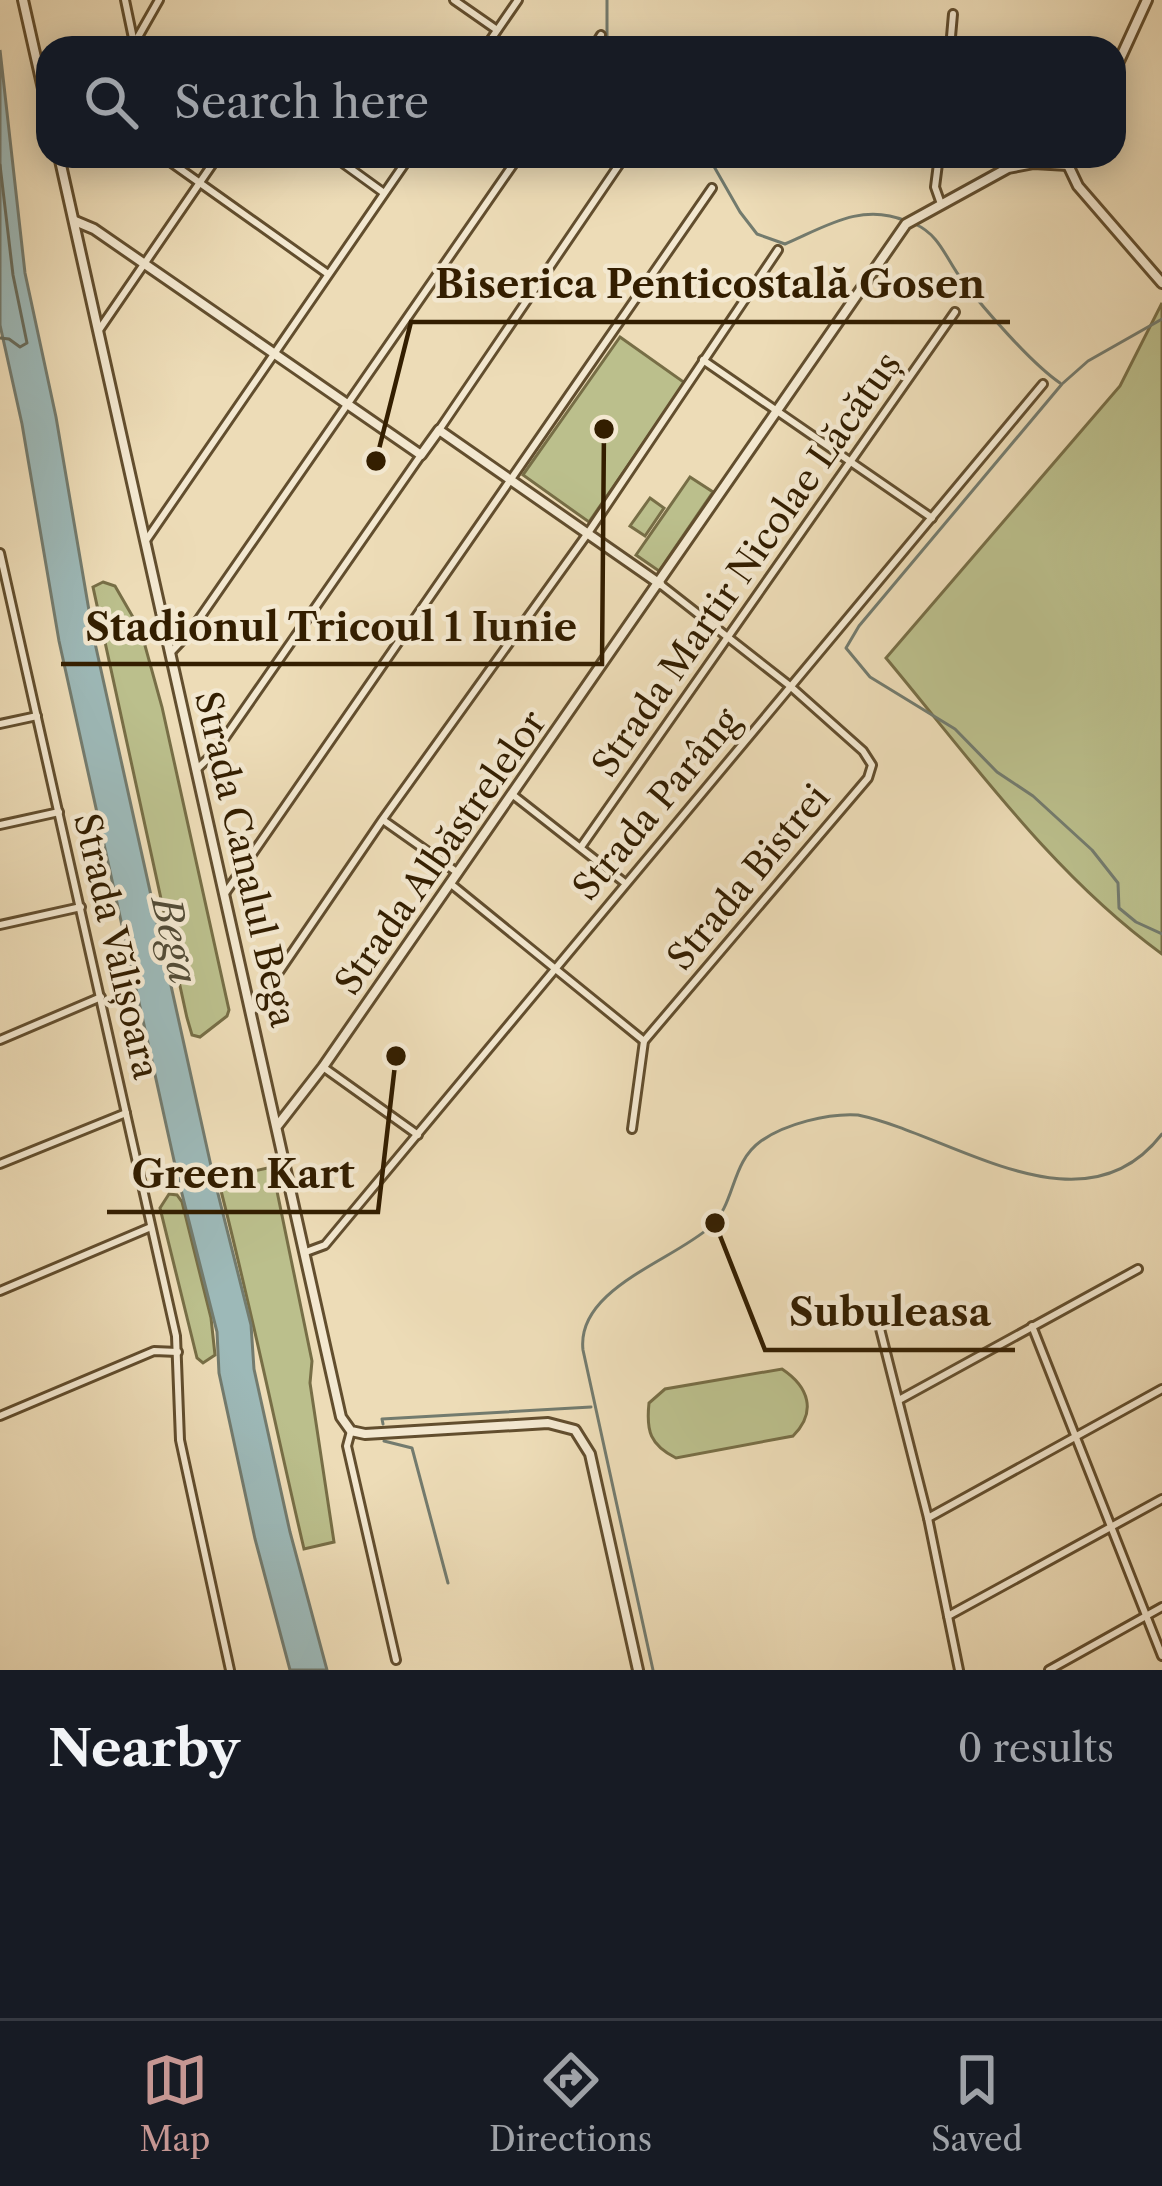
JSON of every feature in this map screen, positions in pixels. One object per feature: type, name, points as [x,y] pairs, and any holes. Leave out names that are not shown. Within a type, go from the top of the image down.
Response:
[{"type":"street","points":[[23,0],[36,58]]},
{"type":"street","points":[[124,0],[133,36]]},
{"type":"street","points":[[140,36],[158,0]]},
{"type":"street","points":[[454,0],[497,30]]},
{"type":"street","points":[[493,36],[518,0]]},
{"type":"street","points":[[1126,45],[1147,0]]},
{"type":"street","points":[[951,36],[953,14]]},
{"type":"street","name":"Strada Canalul Bega","points":[[62,168],[341,1417],[351,1431]]},
{"type":"street","points":[[179,168],[328,274]]},
{"type":"street","points":[[99,330],[209,168]]},
{"type":"street","points":[[350,168],[384,193]]},
{"type":"street","points":[[146,539],[402,168]]},
{"type":"street","points":[[172,651],[190,632],[511,168]]},
{"type":"street","points":[[198,768],[215,752],[618,168]]},
{"type":"street","points":[[937,168],[935,187],[941,204]]},
{"type":"street","name":"Strada Albăstrelelor","points":[[278,1125],[451,884],[906,224],[1008,168]]},
{"type":"street","points":[[1072,168],[1078,186],[1162,284]]},
{"type":"street","points":[[226,892],[712,188]]},
{"type":"street","points":[[75,221],[94,229],[421,455]]},
{"type":"street","points":[[253,1010],[382,820],[588,533],[778,250]]},
{"type":"street","name":"Strada Martir Nicolae Lăcătuș","points":[[581,848],[955,312]]},
{"type":"street","points":[[704,360],[932,518]]},
{"type":"street","name":"Strada Parâng","points":[[306,1252],[325,1245],[1043,384]]},
{"type":"street","points":[[439,430],[660,584],[790,686]]},
{"type":"street","name":"Strada Vălișoara","points":[[0,553],[178,1352],[180,1440],[230,1670]]},
{"type":"street","name":"Strada Bistrei","points":[[644,1041],[871,772],[863,751],[790,686]]},
{"type":"street","points":[[0,724],[37,716]]},
{"type":"street","points":[[513,795],[625,883]]},
{"type":"street","points":[[0,825],[59,812]]},
{"type":"street","points":[[382,820],[458,873]]},
{"type":"street","points":[[451,884],[644,1041],[632,1129]]},
{"type":"street","points":[[0,925],[80,907]]},
{"type":"street","points":[[0,1040],[101,997]]},
{"type":"street","points":[[323,1067],[418,1135]]},
{"type":"street","points":[[0,1164],[126,1113]]},
{"type":"street","points":[[0,1291],[151,1227]]},
{"type":"street","points":[[898,1400],[1138,1268]]},
{"type":"street","points":[[875,1309],[928,1518],[959,1670]]},
{"type":"street","points":[[1032,1326],[1162,1656]]},
{"type":"street","points":[[0,1416],[154,1351],[178,1352]]},
{"type":"street","points":[[928,1518],[1162,1389]]},
{"type":"street","points":[[396,1660],[347,1446],[351,1431],[548,1423],[575,1430],[590,1454],[638,1670]]},
{"type":"street","points":[[948,1616],[1162,1499]]},
{"type":"street","points":[[1048,1670],[1162,1607]]},
{"type":"green space","points":[[1162,303],[1162,954],[1049,853],[886,658],[1120,386]]},
{"type":"green space","points":[[620,337],[685,383],[589,522],[523,475]]},
{"type":"green space","points":[[690,477],[713,492],[659,571],[636,555]]},
{"type":"green space","points":[[650,498],[664,508],[645,536],[630,526]]},
{"type":"green space","points":[[103,582],[115,586],[141,631],[229,1010],[200,1037],[192,1035],[187,1018],[93,587]]},
{"type":"green space","points":[[272,1167],[312,1361],[310,1383],[334,1542],[304,1549],[218,1179]]},
{"type":"green space","points":[[169,1194],[182,1202],[211,1318],[215,1355],[203,1363],[197,1358],[160,1208]]},
{"type":"green space","points":[[782,1369],[807,1400],[805,1418],[793,1436],[676,1458],[652,1436],[649,1403],[665,1389]]},
{"type":"water","points":[[0,50],[25,273],[56,417],[93,634],[251,1325],[254,1369],[290,1532],[327,1670],[290,1670],[255,1539],[219,1373],[217,1332],[177,1174],[59,641],[0,325]]},
{"type":"waterway","points":[[607,0],[607,36]]},
{"type":"waterway","points":[[715,168],[757,234],[785,244],[858,215],[906,221]]},
{"type":"waterway","points":[[915,224],[937,241],[1008,335],[1060,383]]},
{"type":"waterway","points":[[1162,319],[1088,361],[1062,384],[859,626],[846,648],[870,677],[955,729],[997,772],[1033,796],[1092,850],[1118,883],[1119,908],[1162,934]]},
{"type":"waterway","points":[[653,1670],[583,1350],[585,1329],[610,1293],[710,1227],[725,1207],[751,1150],[782,1129],[807,1121],[858,1115],[1016,1171],[1056,1179],[1095,1177],[1130,1164],[1162,1134]]},
{"type":"waterway","points":[[383,1424],[382,1419],[591,1407]]},
{"type":"waterway","points":[[384,1441],[412,1448],[448,1583]]},
{"type":"place","name":"Stadionul Tricoul 1 Iunie","points":[[604,429]]},
{"type":"place","name":"Biserica Penticostală Gosen","points":[[376,461]]},
{"type":"place","name":"Green Kart","points":[[396,1056]]},
{"type":"place","name":"Subuleasa","points":[[715,1223]]},
{"type":"water label","name":"Bega","points":[[175,940]]}]
